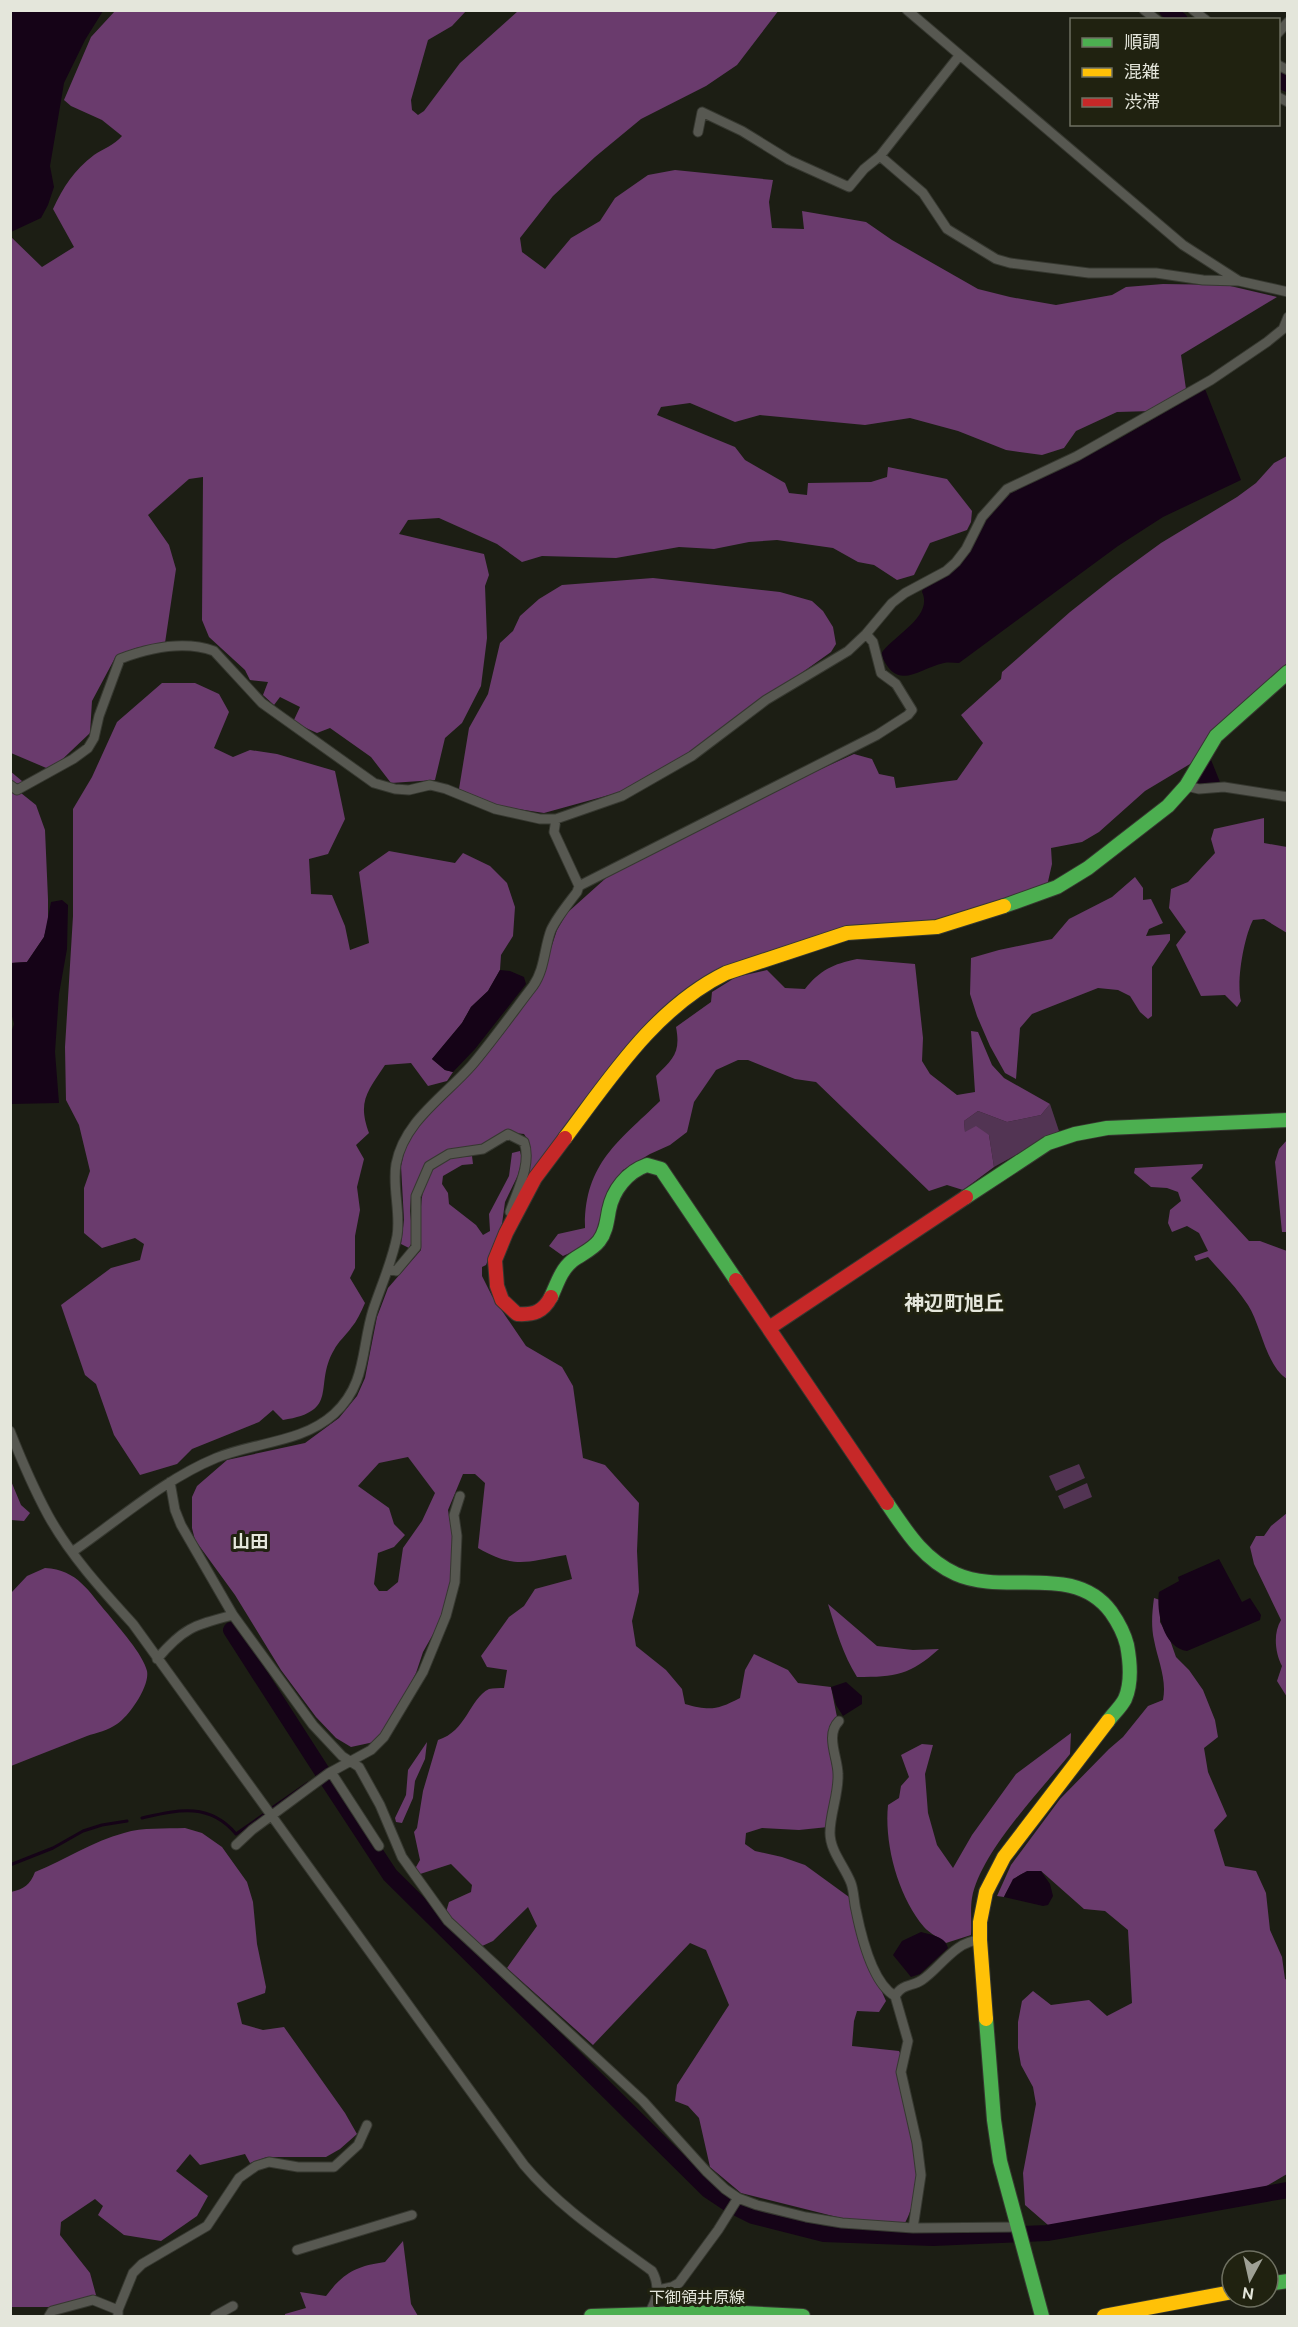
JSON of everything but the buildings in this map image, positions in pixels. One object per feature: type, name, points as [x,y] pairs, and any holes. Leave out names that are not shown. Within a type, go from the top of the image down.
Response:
[{"type":"street","points":[[907,10],[1183,245],[1239,281]]},
{"type":"street","points":[[698,132],[702,112],[742,130],[789,160],[849,187],[864,169],[880,156],[959,56]]},
{"type":"street","points":[[880,156],[923,193],[947,229],[996,259],[1010,263],[1089,273],[1156,273],[1203,280],[1239,281],[1287,292]]},
{"type":"street","points":[[10,785],[17,790],[74,759],[88,748],[94,738],[99,716],[120,659],[140,651],[170,646],[203,647],[214,651],[262,703],[374,783],[402,789],[430,785],[495,809],[540,819],[556,819],[622,796],[692,756],[766,700],[848,651],[892,603],[905,593],[946,571],[956,562],[966,549],[981,517],[1007,489],[1077,456],[1211,380],[1283,329],[1287,317]]},
{"type":"street","points":[[75,1550],[170,1482],[218,1457],[285,1439],[313,1428],[333,1415],[346,1401],[357,1383],[365,1358],[373,1312],[397,1235],[394,1183],[400,1148],[416,1122],[471,1065],[535,982],[543,964],[551,930],[579,886],[877,735],[908,715],[912,710],[896,684],[881,673],[873,642],[866,634]]},
{"type":"street","points":[[1042,2316],[1000,2161],[994,2120],[980,1940],[981,1915],[986,1892],[1004,1857],[1125,1699],[1130,1664],[1125,1635],[1120,1625],[1092,1595],[1073,1586],[1054,1583],[1000,1583],[974,1580],[938,1565],[923,1552],[912,1540],[661,1169],[655,1164],[642,1164],[631,1173],[616,1192],[599,1241],[570,1263],[560,1276],[544,1310],[537,1314],[517,1314],[502,1300],[497,1286],[495,1260],[506,1233],[536,1178],[633,1047],[663,1018],[710,981],[726,973],[847,933],[937,927],[1029,899],[1057,887],[1088,868],[1167,806],[1186,786],[1216,736],[1287,672]]},
{"type":"street","points":[[1186,786],[1198,789],[1224,786],[1287,797]]},
{"type":"street","points":[[556,819],[554,832],[579,886]]},
{"type":"street","points":[[769,1328],[1048,1143],[1075,1134],[1107,1128],[1287,1120]]},
{"type":"street","points":[[387,1269],[396,1271],[416,1247],[416,1196],[429,1166],[449,1154],[483,1149],[508,1134],[524,1142],[527,1150],[526,1163],[510,1212],[515,1217]]},
{"type":"street","points":[[11,1434],[48,1515],[75,1550],[94,1581],[133,1624],[524,2165],[540,2184],[571,2211],[652,2271],[658,2290],[656,2302],[648,2314]]},
{"type":"street","points":[[170,1482],[181,1525],[233,1615],[313,1725],[342,1756],[359,1767],[380,1805],[402,1857],[448,1921],[643,2101],[707,2172],[738,2199],[806,2217],[833,2222],[913,2228],[1018,2230]]},
{"type":"street","points":[[236,1845],[272,1815],[327,1775],[371,1750],[384,1737],[423,1672],[446,1616],[455,1582],[457,1536],[454,1515],[460,1496]]},
{"type":"street","points":[[157,1659],[175,1639],[196,1625],[233,1615]]},
{"type":"street","points":[[839,1721],[835,1726],[832,1746],[838,1773],[830,1833],[852,1884],[856,1913],[870,1960],[881,1982],[895,1996],[908,2041],[901,2072],[918,2142],[921,2175],[913,2228]]},
{"type":"street","points":[[327,1775],[379,1846]]},
{"type":"street","points":[[895,1996],[910,1983],[921,1981],[962,1946],[973,1940],[980,1940]]},
{"type":"street","points":[[49,2316],[52,2311],[93,2300],[118,2313],[134,2274],[142,2264],[207,2226],[239,2178],[256,2166],[269,2162],[286,2163],[298,2167],[334,2167],[358,2145],[368,2125]]},
{"type":"street","points":[[658,2290],[679,2283],[738,2199]]},
{"type":"street","points":[[297,2250],[412,2215]]},
{"type":"street","points":[[1104,2316],[1220,2294]]},
{"type":"street","points":[[215,2316],[233,2306]]},
{"type":"street","name":"下御領井原線","points":[[591,2316],[741,2313],[803,2316]]},
{"type":"shaded area","points":[[779,10],[737,65],[706,86],[641,119],[553,196],[520,238],[522,252],[545,269],[571,238],[600,221],[615,198],[648,175],[675,170],[773,180],[769,202],[772,228],[804,229],[802,211],[866,222],[892,240],[978,289],[1010,297],[1056,305],[1112,295],[1126,287],[1163,284],[1226,285],[1277,297],[1181,355],[1186,389],[1152,411],[1117,412],[1076,431],[1064,448],[1042,455],[1006,450],[958,431],[910,418],[865,425],[760,415],[735,422],[690,403],[661,407],[657,415],[735,447],[745,460],[785,483],[789,493],[807,495],[808,483],[871,482],[887,477],[888,467],[947,479],[972,511],[971,522],[967,530],[930,543],[914,575],[897,580],[874,565],[858,562],[833,548],[777,540],[749,542],[714,549],[679,547],[616,558],[542,556],[522,562],[497,544],[439,518],[408,520],[399,534],[484,554],[489,575],[485,586],[487,638],[481,686],[462,723],[445,738],[435,780],[391,783],[371,757],[330,728],[317,733],[293,722],[300,707],[280,697],[274,705],[263,695],[268,682],[250,680],[245,670],[209,637],[202,620],[203,477],[189,479],[148,515],[169,545],[176,569],[165,643],[136,648],[116,656],[92,701],[90,733],[51,770],[11,753],[10,236],[42,267],[74,247],[53,209],[75,173],[94,155],[122,136],[102,120],[71,106],[64,100],[91,37],[115,11],[466,11],[452,26],[428,40],[411,100],[412,110],[418,115],[424,111],[460,63],[518,11]]},
{"type":"shaded area","points":[[10,11],[103,11],[85,40],[64,83],[50,166],[54,187],[48,205],[41,218],[11,232]]},
{"type":"shaded area","points":[[1205,389],[1241,480],[1163,517],[1118,546],[959,663],[944,663],[901,676],[887,666],[881,654],[917,618],[924,601],[923,588],[956,569],[975,542],[983,521],[1006,495],[1110,444]]},
{"type":"shaded area","points":[[1287,456],[1287,663],[1190,764],[1145,791],[1099,832],[1082,842],[1051,848],[1052,864],[1047,886],[937,926],[848,931],[725,973],[668,1010],[535,1172],[528,1173],[530,1148],[524,1134],[506,1132],[484,1146],[448,1151],[428,1161],[411,1196],[413,1240],[409,1248],[401,1244],[404,1220],[401,1166],[405,1148],[413,1132],[425,1116],[469,1074],[538,987],[557,930],[567,913],[606,878],[740,806],[854,754],[872,759],[879,774],[894,777],[896,788],[957,780],[983,743],[961,715],[1001,679],[1002,672],[1070,612],[1113,578],[1161,543],[1237,497],[1256,483],[1274,463]]},
{"type":"shaded area","points":[[653,578],[780,592],[812,601],[823,611],[833,627],[836,644],[831,652],[689,753],[620,792],[544,813],[499,806],[459,789],[469,728],[488,694],[500,643],[513,631],[520,616],[539,599],[562,585]]},
{"type":"shaded area","points":[[162,683],[195,683],[219,694],[229,712],[214,748],[233,757],[250,750],[277,754],[335,771],[345,819],[328,854],[309,859],[311,894],[332,895],[345,926],[350,950],[369,943],[359,872],[389,851],[455,863],[463,853],[490,866],[507,883],[515,907],[513,936],[501,955],[500,970],[488,991],[471,1007],[462,1023],[432,1059],[445,1070],[453,1072],[447,1081],[428,1086],[411,1063],[385,1065],[366,1097],[364,1113],[369,1133],[356,1145],[364,1159],[357,1187],[360,1210],[355,1236],[355,1268],[350,1278],[365,1303],[328,1363],[319,1403],[301,1416],[283,1420],[273,1410],[259,1422],[192,1449],[177,1464],[140,1475],[114,1435],[96,1384],[85,1375],[61,1305],[111,1268],[140,1260],[144,1244],[135,1238],[102,1248],[84,1233],[84,1188],[90,1171],[79,1125],[66,1100],[65,1047],[73,916],[73,809],[92,777],[117,722]]},
{"type":"shaded area","points":[[1209,755],[1220,782],[1206,786],[1192,783]]},
{"type":"shaded area","points":[[10,771],[22,781],[21,793],[36,805],[45,830],[48,899],[48,922],[44,937],[27,962],[11,963]]},
{"type":"shaded area","points":[[1264,818],[1264,843],[1287,847],[1287,933],[1264,919],[1253,920],[1242,960],[1241,1001],[1237,1007],[1225,995],[1201,996],[1176,945],[1186,932],[1169,908],[1171,889],[1188,882],[1215,853],[1211,839],[1214,829]]},
{"type":"shaded area","points":[[1135,877],[1143,888],[1143,900],[1151,899],[1163,923],[1149,929],[1146,936],[1170,934],[1170,940],[1152,967],[1152,1016],[1148,1019],[1140,1012],[1130,996],[1118,990],[1098,988],[1032,1014],[1020,1028],[1016,1079],[1005,1073],[990,1046],[970,994],[971,958],[1052,939],[1069,919],[1112,897]]},
{"type":"shaded area","points":[[62,900],[68,905],[67,949],[59,994],[55,1052],[59,1103],[11,1104],[10,1036],[14,1024],[10,1009],[11,963],[27,962],[44,937],[51,902]]},
{"type":"shaded area","points":[[857,959],[915,964],[923,1038],[922,1061],[930,1074],[957,1095],[975,1092],[971,1031],[978,1032],[992,1065],[1004,1078],[1050,1104],[1041,1115],[1007,1122],[978,1111],[964,1121],[965,1132],[976,1126],[989,1135],[994,1167],[963,1190],[947,1185],[929,1191],[816,1082],[795,1079],[748,1060],[738,1060],[716,1070],[694,1102],[687,1132],[670,1145],[623,1170],[609,1189],[606,1219],[594,1242],[563,1256],[549,1246],[558,1234],[585,1228],[590,1187],[597,1171],[618,1142],[660,1101],[656,1076],[674,1055],[677,1043],[676,1027],[711,1002],[712,992],[736,977],[767,970],[785,988],[805,989],[816,977],[828,969]]},
{"type":"shaded area","points":[[500,970],[510,971],[524,977],[526,984],[475,1049],[453,1072],[445,1070],[432,1059],[462,1023],[471,1007],[488,991]]},
{"type":"shaded area","points":[[1050,1104],[1059,1131],[994,1167],[989,1135],[965,1133],[964,1121],[978,1111],[1007,1122],[1041,1115]]},
{"type":"shaded area","points":[[1287,1140],[1287,1232],[1282,1232],[1275,1162],[1279,1149]]},
{"type":"shaded area","points":[[520,1151],[522,1159],[518,1175],[505,1202],[502,1224],[486,1265],[482,1267],[482,1276],[492,1296],[526,1346],[562,1367],[573,1386],[583,1458],[605,1465],[639,1503],[637,1551],[639,1592],[632,1621],[636,1646],[666,1670],[682,1689],[685,1704],[694,1706],[713,1708],[740,1698],[745,1670],[754,1654],[788,1670],[798,1683],[831,1687],[838,1722],[829,1750],[834,1776],[828,1827],[799,1830],[762,1828],[746,1833],[745,1844],[755,1851],[805,1865],[849,1897],[870,1965],[886,2001],[879,2012],[857,2011],[852,2046],[899,2051],[902,2057],[912,2119],[916,2164],[916,2185],[905,2223],[857,2222],[741,2193],[710,2167],[699,2118],[688,2106],[675,2101],[677,2085],[729,2005],[706,1950],[690,1943],[593,2045],[507,1968],[537,1926],[528,1907],[493,1941],[480,1947],[446,1912],[449,1902],[471,1892],[472,1885],[451,1864],[417,1875],[416,1867],[420,1860],[414,1832],[417,1828],[423,1791],[438,1740],[448,1736],[462,1723],[482,1694],[489,1689],[504,1688],[507,1670],[487,1667],[481,1656],[509,1617],[524,1606],[535,1589],[572,1579],[566,1555],[520,1562],[502,1559],[478,1548],[485,1483],[475,1474],[463,1474],[448,1510],[453,1539],[454,1580],[445,1613],[423,1652],[416,1673],[389,1724],[374,1742],[351,1747],[336,1738],[316,1717],[281,1670],[235,1595],[195,1540],[192,1528],[192,1497],[197,1486],[227,1460],[305,1443],[339,1418],[357,1396],[365,1378],[377,1317],[388,1288],[421,1250],[422,1199],[430,1174],[438,1165],[449,1159],[472,1156],[473,1164],[462,1165],[443,1176],[442,1184],[448,1193],[449,1204],[476,1225],[483,1235],[490,1231],[489,1214],[509,1176],[512,1153]],"holes":[[[408,1457],[435,1493],[422,1521],[403,1548],[398,1582],[387,1591],[379,1591],[374,1584],[378,1553],[394,1547],[405,1535],[394,1524],[389,1508],[358,1486],[379,1463]]]},
{"type":"shaded area","points":[[1203,1164],[1202,1168],[1191,1178],[1249,1241],[1260,1241],[1287,1251],[1287,1379],[1274,1365],[1253,1313],[1239,1292],[1208,1257],[1196,1261],[1194,1256],[1208,1251],[1199,1233],[1187,1226],[1172,1232],[1168,1223],[1170,1210],[1181,1201],[1178,1192],[1167,1188],[1151,1187],[1134,1173],[1135,1168]]},
{"type":"shaded area","points":[[1079,1464],[1085,1478],[1056,1491],[1049,1476]]},
{"type":"shaded area","points":[[11,1481],[21,1505],[30,1513],[24,1521],[11,1520]]},
{"type":"shaded area","points":[[1087,1483],[1092,1497],[1064,1509],[1058,1496]]},
{"type":"shaded area","points":[[1287,1513],[1287,1697],[1277,1681],[1282,1666],[1276,1643],[1278,1625],[1281,1620],[1254,1564],[1250,1547],[1256,1536],[1264,1536],[1271,1526]]},
{"type":"shaded area","points":[[1219,1559],[1242,1602],[1250,1598],[1261,1615],[1260,1620],[1187,1651],[1179,1648],[1172,1643],[1163,1628],[1158,1600],[1159,1592],[1179,1581],[1178,1577]]},
{"type":"shaded area","points":[[45,1568],[74,1577],[88,1590],[136,1649],[145,1664],[147,1677],[133,1708],[114,1726],[11,1766],[11,1593],[27,1576]]},
{"type":"shaded area","points":[[1154,1598],[1160,1600],[1160,1622],[1176,1657],[1189,1670],[1203,1690],[1215,1720],[1218,1737],[1204,1748],[1208,1772],[1227,1816],[1214,1830],[1225,1866],[1256,1871],[1266,1893],[1270,1930],[1282,1957],[1287,1980],[1287,2174],[1265,2187],[1175,2208],[1059,2228],[1048,2225],[1025,2205],[1023,2173],[1036,2104],[1033,2087],[1021,2065],[1018,2048],[1018,2022],[1022,2001],[1033,1991],[1051,2005],[1089,2000],[1107,2016],[1132,2003],[1128,1930],[1105,1911],[1084,1909],[1041,1871],[1027,1872],[1018,1876],[1004,1897],[997,1896],[1011,1865],[1060,1799],[1123,1737],[1148,1706],[1163,1700],[1163,1677],[1152,1630]]},
{"type":"shaded area","points":[[828,1604],[877,1646],[913,1650],[939,1649],[929,1658],[902,1673],[857,1677],[844,1651]]},
{"type":"shaded area","points":[[846,1682],[862,1696],[862,1704],[843,1716],[836,1705],[831,1687]]},
{"type":"shaded area","points":[[1071,1733],[1070,1754],[1013,1823],[977,1880],[971,1907],[971,1935],[946,1943],[926,1929],[915,1914],[900,1885],[891,1853],[887,1820],[888,1805],[899,1798],[901,1786],[909,1777],[901,1755],[922,1744],[933,1745],[925,1774],[928,1813],[937,1845],[953,1868],[972,1835],[1016,1774]]},
{"type":"shaded area","points":[[427,1742],[425,1759],[415,1781],[413,1798],[402,1823],[396,1822],[395,1818],[406,1795],[408,1770]]},
{"type":"shaded area","points":[[185,1828],[202,1833],[222,1847],[247,1882],[253,1902],[257,1944],[266,1987],[265,1993],[237,2003],[242,2024],[263,2030],[284,2027],[345,2113],[357,2134],[340,2149],[326,2157],[267,2157],[250,2163],[245,2154],[200,2165],[190,2154],[176,2171],[208,2196],[197,2216],[161,2241],[124,2235],[98,2215],[103,2206],[95,2199],[61,2222],[60,2235],[90,2273],[96,2295],[55,2307],[11,2307],[11,1892],[26,1886],[35,1872],[113,1836],[139,1830]]},
{"type":"shaded area","points":[[1027,1871],[1041,1871],[1050,1884],[1053,1896],[1048,1905],[1043,1906],[1004,1897],[1013,1879]]},
{"type":"shaded area","points":[[921,1932],[941,1938],[948,1948],[920,1974],[911,1977],[893,1955],[902,1941]]},
{"type":"shaded area","points":[[403,2241],[411,2304],[418,2316],[285,2316],[285,2314],[306,2308],[300,2292],[326,2296],[345,2276],[359,2268],[385,2262]]},
{"type":"waterway","points":[[1167,10],[1177,18]]},
{"type":"waterway","points":[[1280,81],[1288,84]]},
{"type":"waterway","points":[[231,1630],[323,1773]]},
{"type":"waterway","points":[[327,1779],[390,1875],[708,2190],[753,2216],[824,2234],[933,2238],[1047,2233],[1288,2190]]},
{"type":"waterway","points":[[272,1808],[308,1783]]},
{"type":"waterway","points":[[142,1818],[180,1811],[204,1813],[226,1824],[236,1834],[266,1813]]},
{"type":"waterway","points":[[10,1865],[53,1848],[83,1831],[127,1821]]},
{"type":"traffic: fast","points":[[1004,906],[1057,887],[1088,868],[1168,806],[1186,786],[1216,736],[1288,672]]},
{"type":"traffic: fast","points":[[966,1197],[1048,1143],[1075,1134],[1107,1128],[1288,1120]]},
{"type":"traffic: fast","points":[[551,1297],[568,1265],[593,1247],[601,1238],[611,1203],[622,1183],[633,1172],[647,1165],[661,1169],[736,1280]]},
{"type":"traffic: fast","points":[[887,1503],[908,1534],[925,1552],[934,1561],[956,1574],[975,1580],[1059,1584],[1078,1588],[1096,1597],[1111,1612],[1118,1624],[1126,1641],[1129,1658],[1130,1679],[1127,1693],[1108,1721]]},
{"type":"traffic: fast","points":[[986,2019],[994,2120],[1000,2161],[1042,2316]]},
{"type":"traffic: fast","points":[[1280,2282],[1288,2281]]},
{"type":"traffic: fast","points":[[591,2316],[723,2312],[803,2316]]},
{"type":"traffic: slow","points":[[565,1138],[617,1068],[656,1025],[677,1005],[726,973],[847,933],[937,927],[1004,906]]},
{"type":"traffic: slow","points":[[986,2019],[980,1940],[980,1922],[986,1892],[1004,1857],[1108,1721]]},
{"type":"traffic: slow","points":[[1104,2316],[1220,2294]]},
{"type":"traffic: jam","points":[[551,1297],[537,1312],[517,1314],[502,1300],[497,1286],[495,1260],[506,1233],[535,1178],[565,1138]]},
{"type":"traffic: jam","points":[[769,1328],[966,1197]]},
{"type":"traffic: jam","points":[[736,1280],[887,1503]]},
{"type":"district","name":"神辺町旭丘","points":[[954,1302]]},
{"type":"district","name":"山田","points":[[250,1541]]}]
